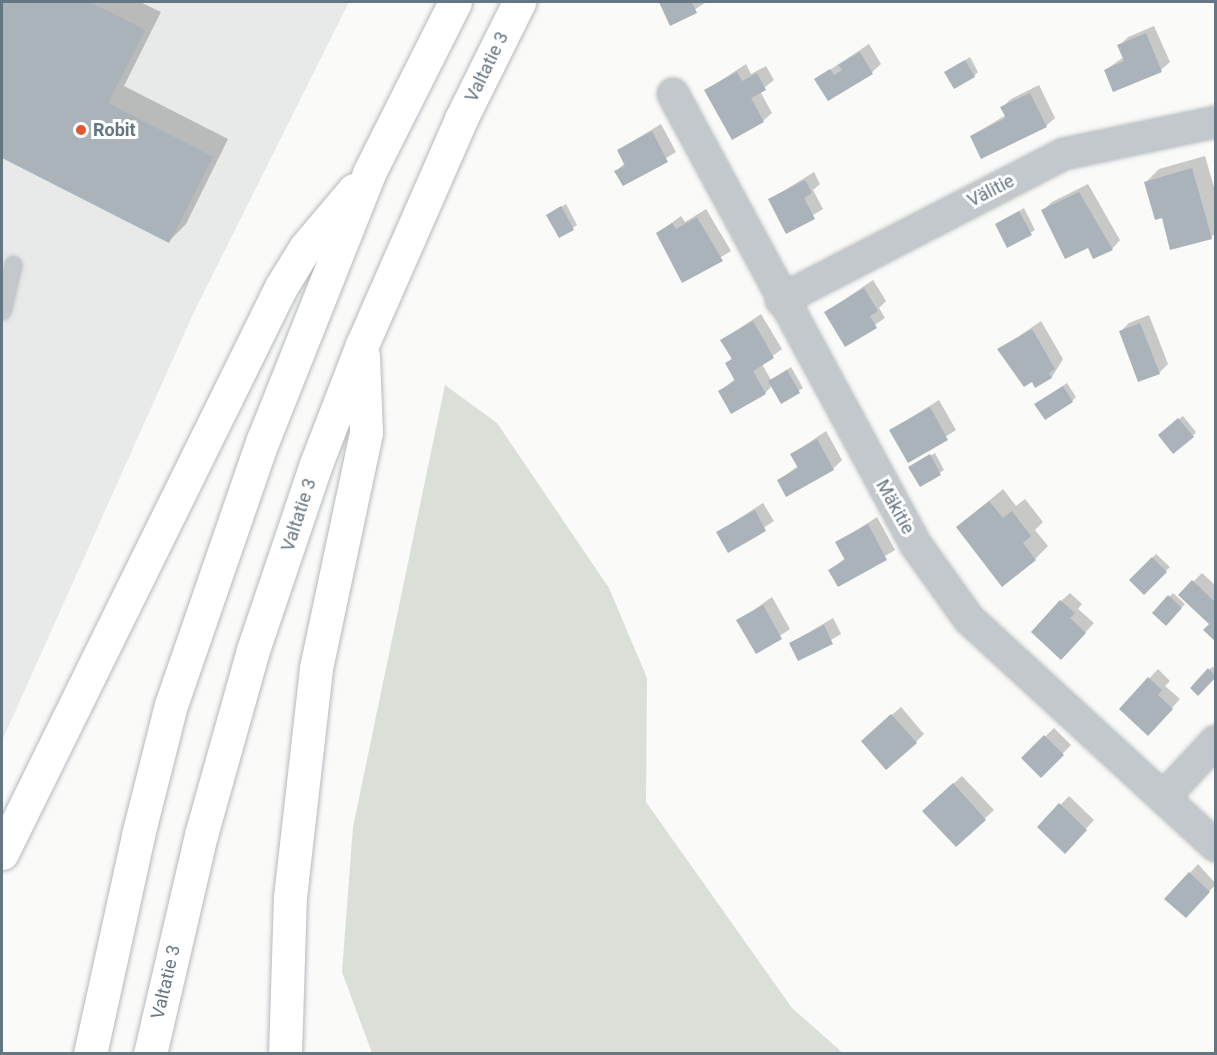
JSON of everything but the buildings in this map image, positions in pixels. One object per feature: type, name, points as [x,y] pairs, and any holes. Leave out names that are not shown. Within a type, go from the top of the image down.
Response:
[{"type":"highway","points":[[90,1053],[138,835],[171,705],[263,440],[369,173],[454,2]]},
{"type":"highway","name":"Valtatie 3","points":[[150,1053],[201,835],[254,650],[316,464],[362,345],[461,119],[519,2]]},
{"type":"highway","points":[[2,853],[281,287],[305,248],[369,173]]},
{"type":"highway","points":[[285,1053],[290,897],[316,668],[366,432],[362,345]]},
{"type":"street","name":"Mäkitie","points":[[673,94],[781,300],[916,545],[969,618],[1165,796],[1215,846]]},
{"type":"street","name":"Välitie","points":[[781,300],[1064,154],[1215,122]]},
{"type":"street","points":[[1165,796],[1215,741]]},
{"type":"lane","points":[[2,311],[13,264]]},
{"type":"shaded area","points":[[2,2],[349,2],[194,312],[2,741]]},
{"type":"shaded area","points":[[445,385],[497,423],[609,588],[647,678],[646,802],[792,1008],[843,1053],[372,1053],[342,972],[353,827]]},
{"type":"place","name":"Robit","points":[[81,130]]}]
